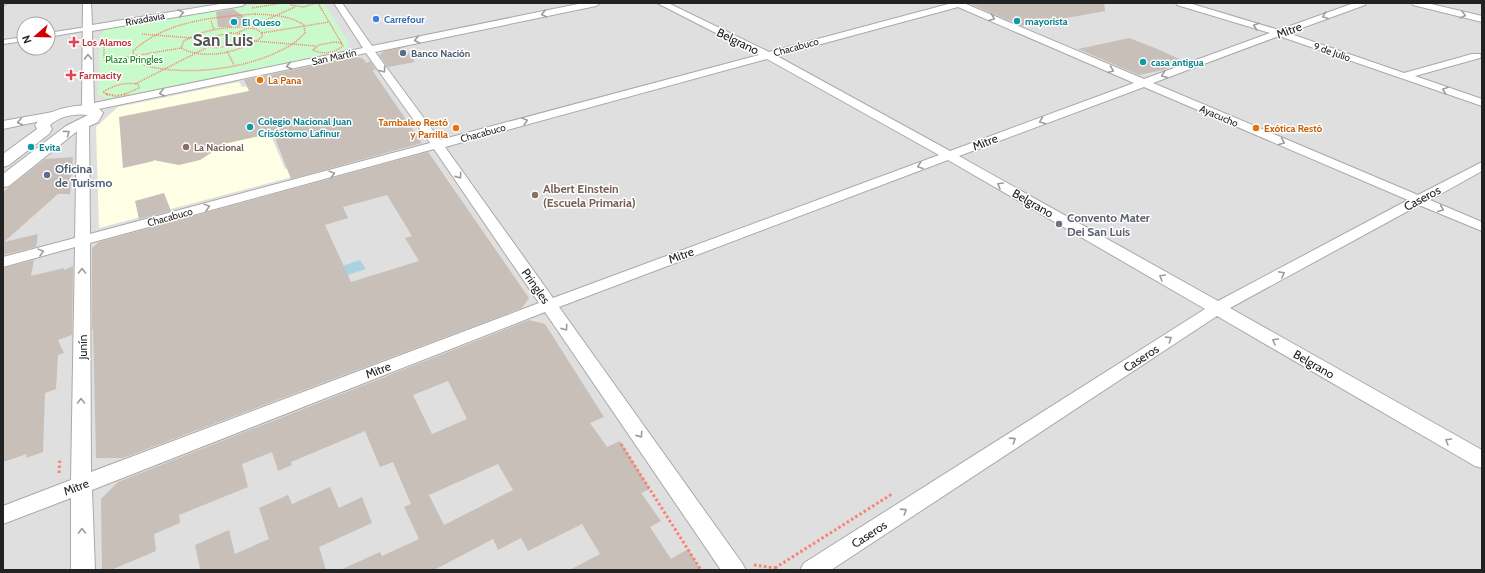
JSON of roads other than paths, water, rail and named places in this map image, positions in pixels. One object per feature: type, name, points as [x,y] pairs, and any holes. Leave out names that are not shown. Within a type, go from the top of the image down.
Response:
[{"type":"street","name":"Junín","points":[[83,570],[81,485],[82,240],[79,113],[88,93],[86,3]]},
{"type":"street","name":"Rivadavia","points":[[56,34],[242,3]]},
{"type":"street","name":"Pringles","points":[[338,3],[368,50],[438,146],[734,570]]},
{"type":"street","name":"San Martín","points":[[3,125],[79,113],[131,99],[596,3]]},
{"type":"street","name":"Belgrano","points":[[661,3],[767,55],[950,156],[1482,460]]},
{"type":"street","name":"Chacabuco","points":[[3,262],[438,146],[959,3]]},
{"type":"street","name":"Ayacucho","points":[[959,3],[1142,83],[1482,227]]},
{"type":"street","name":"9 de Julio","points":[[1180,3],[1278,33],[1482,103]]},
{"type":"street","name":"Mitre","points":[[3,515],[549,304],[950,156],[1142,83],[1362,3]]},
{"type":"street","points":[[1416,3],[1482,19]]},
{"type":"street","points":[[3,42],[16,40]]},
{"type":"street","points":[[1404,76],[1476,56]]},
{"type":"street","points":[[88,93],[93,97],[100,99],[131,99]]},
{"type":"street","points":[[3,162],[44,131],[45,129],[42,126],[44,122],[79,113]]},
{"type":"street","points":[[3,182],[71,129],[79,113]]},
{"type":"street","name":"Caseros","points":[[812,570],[1218,308],[1482,166]]},
{"type":"water","points":[[360,260],[366,269],[314,286],[309,277]]},
{"type":"place","name":"Carrefour","points":[[376,19]]},
{"type":"place","name":"mayorista","points":[[1017,21]]},
{"type":"place","name":"El Queso","points":[[234,22]]},
{"type":"place","name":"Los Alamos","points":[[74,42]]},
{"type":"place","name":"Banco Nación","points":[[403,53]]},
{"type":"place","name":"casa antigua","points":[[1143,62]]},
{"type":"place","name":"Farmacity","points":[[71,75]]},
{"type":"place","name":"La Pana","points":[[260,80]]},
{"type":"place","name":"Colegio Nacional Juan Crisóstomo Lafinur","points":[[250,127]]},
{"type":"place","name":"Tambaleo Restó y Parrilla","points":[[456,128]]},
{"type":"place","name":"Exótica Restó","points":[[1256,128]]},
{"type":"place","name":"Evita","points":[[31,147]]},
{"type":"place","name":"La Nacional","points":[[186,147]]},
{"type":"place","name":"Oficina de Turismo","points":[[47,175]]},
{"type":"place","name":"Albert Einstein (Escuela Primaria)","points":[[535,195]]},
{"type":"place","name":"Convento Mater Dei San Luis","points":[[1059,224]]},
{"type":"district","name":"San Luis","points":[[223,40]]},
{"type":"park label","name":"Plaza Pringles","points":[[134,59]]}]
